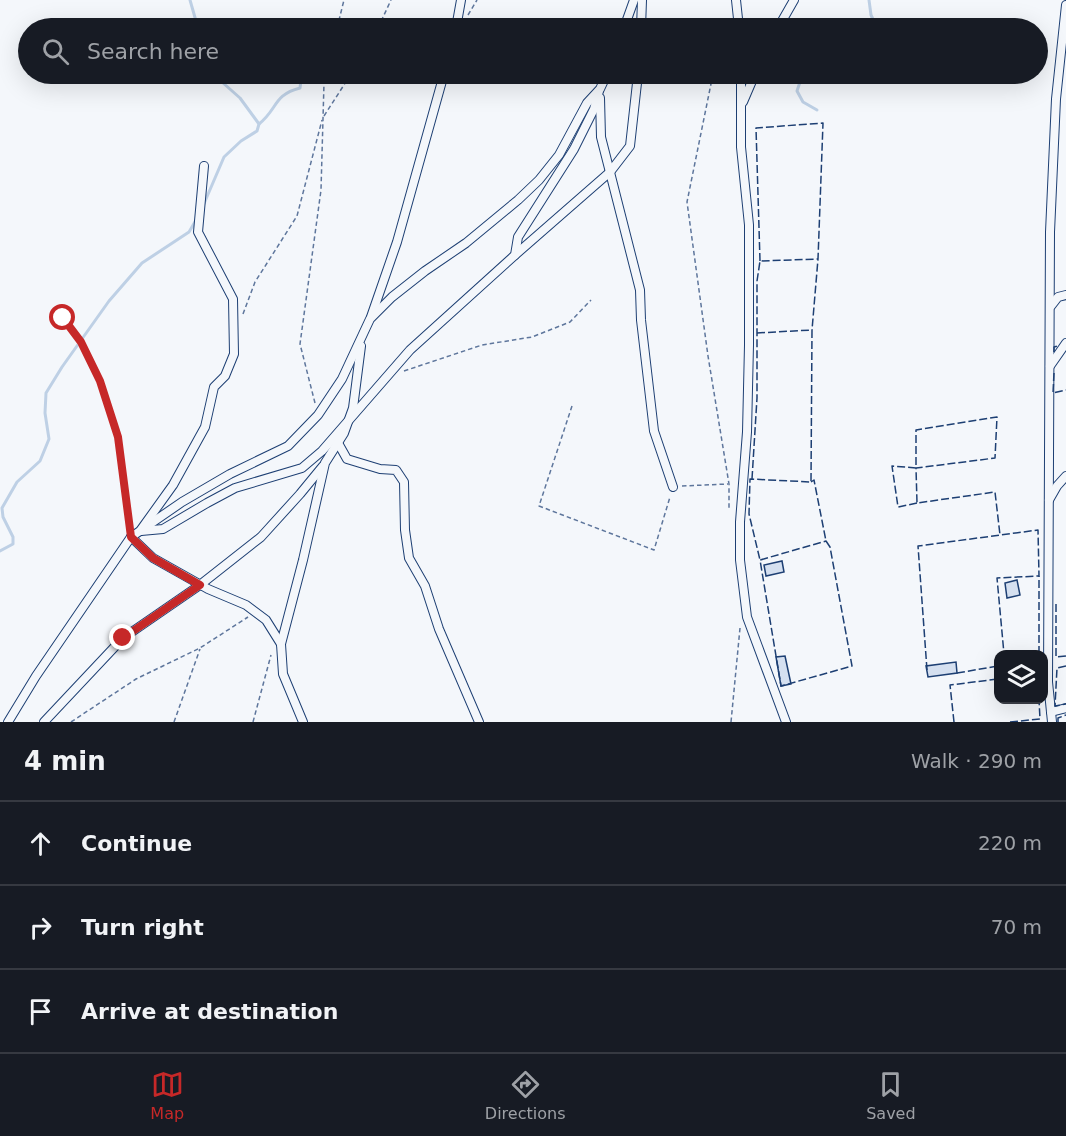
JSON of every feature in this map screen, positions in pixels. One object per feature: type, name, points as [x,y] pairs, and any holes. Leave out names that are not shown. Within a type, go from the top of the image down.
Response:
[{"type":"street","points":[[458,18],[461,0]]},
{"type":"street","points":[[628,18],[634,0]]},
{"type":"street","points":[[641,18],[642,0]]},
{"type":"street","points":[[735,0],[738,18]]},
{"type":"street","points":[[784,18],[794,0]]},
{"type":"street","points":[[1052,722],[1048,682],[1047,502],[1051,306],[1050,232],[1056,99],[1066,5]]},
{"type":"street","points":[[44,722],[123,638],[200,585],[261,537],[300,494],[338,443],[353,408],[359,353],[394,251],[441,84]]},
{"type":"street","points":[[514,255],[518,237],[574,149],[594,109],[602,84]]},
{"type":"street","points":[[140,531],[163,529],[207,502],[236,488],[302,468],[322,451],[410,350],[610,171],[630,146],[637,84]]},
{"type":"street","points":[[741,84],[741,147],[749,225],[749,345],[740,560],[747,617],[786,722]]},
{"type":"street","points":[[741,105],[750,84]]},
{"type":"street","points":[[8,722],[36,675],[105,578],[131,537],[182,502],[230,474],[288,446],[318,416],[342,379],[370,319],[392,297],[466,243],[540,180],[559,155],[587,103],[600,89]]},
{"type":"street","points":[[600,89],[601,137],[640,290],[641,320],[654,431],[673,487]]},
{"type":"street","points":[[140,531],[173,485],[205,427],[214,387],[225,376],[234,354],[233,299],[198,232],[204,166]]},
{"type":"street","points":[[1051,306],[1058,297],[1066,295]]},
{"type":"street","points":[[1050,367],[1066,343]]},
{"type":"street","points":[[338,443],[347,459],[380,469],[396,471],[404,482],[405,530],[409,558],[425,586],[439,629],[479,722]]},
{"type":"street","points":[[303,722],[283,674],[281,644],[325,463]]},
{"type":"street","points":[[1047,502],[1066,476]]},
{"type":"street","points":[[131,537],[153,558],[200,585],[246,605],[256,612],[266,620],[281,644]]},
{"type":"street","points":[[1051,711],[1066,708]]},
{"type":"path","points":[[340,18],[344,0]]},
{"type":"path","points":[[383,18],[391,0]]},
{"type":"path","points":[[467,18],[477,0]]},
{"type":"path","points":[[318,416],[300,344],[321,190],[324,84]]},
{"type":"path","points":[[241,320],[255,282],[297,216],[323,116],[344,84]]},
{"type":"path","points":[[711,84],[687,202],[708,356],[729,484],[729,508]]},
{"type":"path","points":[[386,377],[482,345],[532,337],[570,322],[591,300]]},
{"type":"path","points":[[63,318],[81,342],[100,381],[118,437],[131,537]]},
{"type":"path","points":[[572,406],[539,506],[654,550],[673,487],[729,484]]},
{"type":"path","points":[[71,722],[136,679],[200,648],[256,612]]},
{"type":"path","points":[[731,722],[741,624]]},
{"type":"path","points":[[174,722],[200,648]]},
{"type":"path","points":[[253,722],[271,655]]},
{"type":"building","points":[[782,561],[784,572],[766,576],[764,565]]},
{"type":"building","points":[[1017,580],[1020,595],[1007,598],[1005,583]]},
{"type":"building","points":[[785,656],[791,684],[781,686],[776,657]]},
{"type":"building","points":[[956,662],[957,673],[928,677],[926,666]]},
{"type":"waterway","points":[[190,0],[195,18]]},
{"type":"waterway","points":[[869,0],[872,18]]},
{"type":"waterway","points":[[203,206],[224,157],[241,141],[257,131],[259,124],[240,98],[224,84]]},
{"type":"waterway","points":[[259,124],[285,94],[300,88],[300,84]]},
{"type":"waterway","points":[[799,84],[797,91],[803,102],[817,110]]},
{"type":"waterway","points":[[0,551],[13,544],[13,537],[3,517],[2,508],[17,482],[40,461],[49,439],[45,413],[46,393],[109,301],[142,263],[189,232],[196,220]]},
{"type":"fence","points":[[760,261],[756,128],[823,123],[818,259],[812,330]]},
{"type":"fence","points":[[752,479],[757,398],[757,281],[760,261],[818,259]]},
{"type":"fence","points":[[757,333],[812,330],[811,482],[750,479],[749,514],[760,560]]},
{"type":"fence","points":[[1054,352],[1054,347],[1058,346]]},
{"type":"fence","points":[[1054,373],[1053,393],[1066,390]]},
{"type":"fence","points":[[917,503],[898,507],[892,466],[916,468],[916,430],[997,417],[995,458],[916,468],[917,503],[995,492],[1000,535]]},
{"type":"fence","points":[[811,482],[814,480],[826,541]]},
{"type":"fence","points":[[927,670],[918,546],[1038,530],[1039,576],[997,578],[1004,650]]},
{"type":"fence","points":[[826,541],[830,547],[852,666],[781,686],[760,560],[826,541]]},
{"type":"fence","points":[[1039,576],[1039,650]]},
{"type":"fence","points":[[1056,604],[1056,657],[1066,656]]},
{"type":"fence","points":[[1066,666],[1057,668],[1055,706],[1066,704]]},
{"type":"fence","points":[[957,673],[994,667]]},
{"type":"fence","points":[[954,722],[950,685],[994,680]]},
{"type":"fence","points":[[1010,722],[1040,719],[1039,704]]},
{"type":"fence","points":[[1058,722],[1058,718],[1066,715]]},
{"type":"route","points":[[63,318],[81,342],[100,381],[118,437],[131,537],[153,558],[200,585],[123,638]]}]
